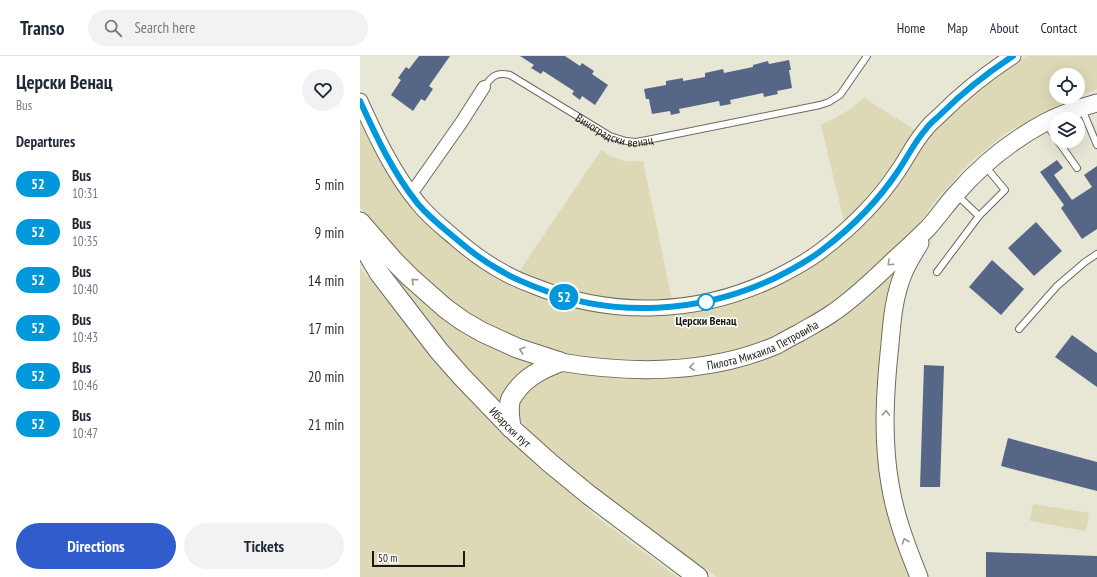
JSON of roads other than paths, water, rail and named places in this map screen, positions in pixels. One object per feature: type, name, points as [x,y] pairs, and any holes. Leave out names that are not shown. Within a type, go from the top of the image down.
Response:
[{"type":"main road","name":"Пилота Михаила Петровића","points":[[560,362],[636,370],[684,368],[719,363],[778,344],[833,313],[865,288],[929,227],[956,194],[984,165],[1014,142],[1045,122],[1089,105]]},
{"type":"main road","points":[[360,222],[410,277],[445,308],[463,321],[482,332],[517,348],[560,362]]},
{"type":"main road","name":"Пилота Михаила Петровића","points":[[919,577],[898,518],[890,483],[886,430],[886,400],[893,311],[904,272],[929,227]]},
{"type":"main road","name":"Ибарски пут","points":[[360,241],[379,273],[438,351],[511,428],[588,495],[698,577]]},
{"type":"main road","points":[[511,428],[509,415],[510,401],[518,388],[528,378],[544,368],[560,362]]},
{"type":"street","points":[[360,101],[385,152],[411,194],[426,212],[440,225],[479,257],[504,273],[550,293],[586,303],[627,308],[675,307],[713,300],[744,292],[788,272],[821,251],[852,224],[874,202],[897,173],[926,129],[955,100],[991,71],[1013,56]]},
{"type":"street","name":"Виноградски венац","points":[[411,194],[461,123],[484,87]]},
{"type":"lane","name":"Виноградски венац","points":[[484,87],[490,78],[494,76],[503,74],[510,75],[610,136],[626,141],[636,142],[663,138],[829,102],[840,95],[867,56]]},
{"type":"lane","points":[[1089,105],[1097,145]]},
{"type":"lane","points":[[1045,122],[1049,128]]},
{"type":"lane","points":[[1063,148],[1077,168]]},
{"type":"lane","points":[[937,272],[979,216],[1005,190],[984,165]]},
{"type":"lane","points":[[956,194],[979,216]]},
{"type":"lane","points":[[1019,329],[1057,286],[1085,262],[1097,254]]},
{"type":"place","name":"Церски Венац","points":[[706,302]]}]
